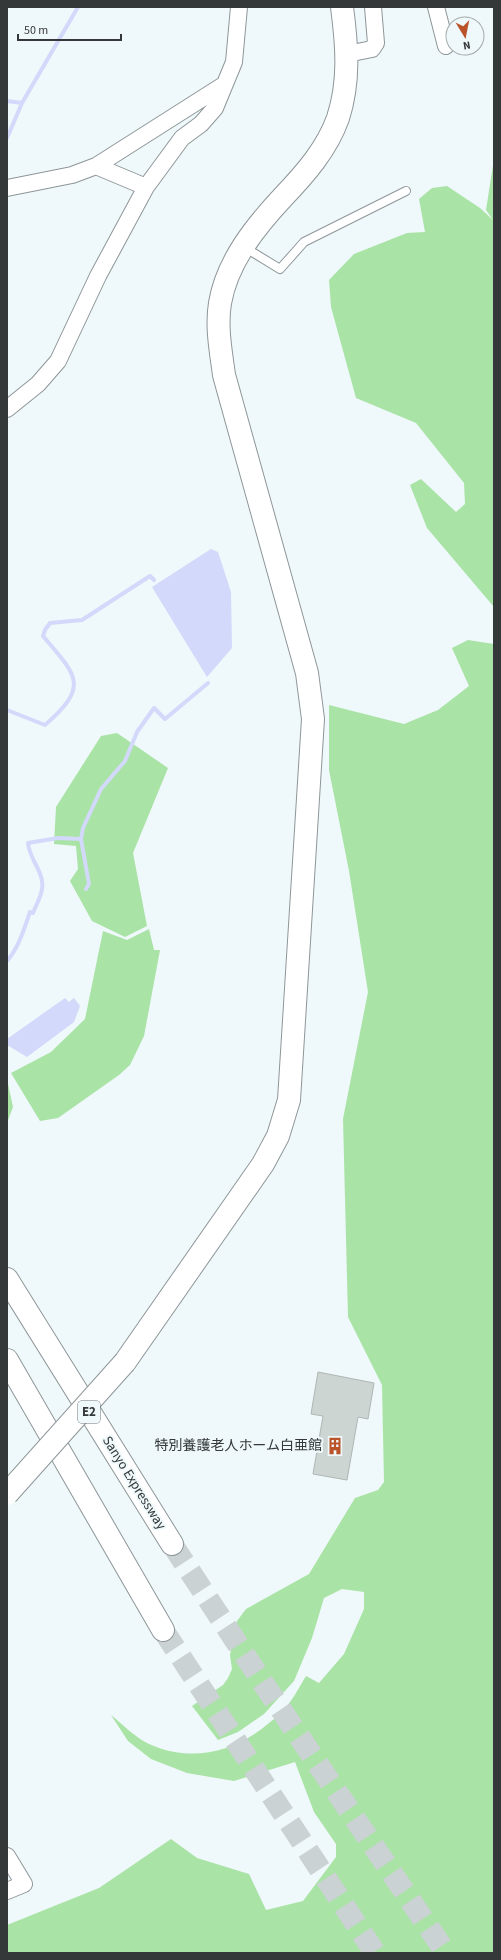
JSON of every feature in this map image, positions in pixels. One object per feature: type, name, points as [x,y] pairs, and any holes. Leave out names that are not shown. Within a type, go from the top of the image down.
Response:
[{"type":"main road","points":[[7,1494],[125,1362],[272,1150],[284,1119],[291,1081],[313,719],[307,673],[224,375],[219,340],[220,303],[226,281],[238,253],[268,213],[316,159],[337,119],[346,88],[347,54],[342,7]]},
{"type":"main road","name":"Sanyo Expressway","points":[[7,1279],[172,1544]]},
{"type":"main road","points":[[7,1360],[163,1630]]},
{"type":"street","points":[[7,409],[38,384],[58,361],[98,276],[146,187],[182,138],[201,124],[215,108],[234,62],[239,7]]},
{"type":"street","points":[[347,54],[372,49],[376,43],[373,7]]},
{"type":"street","points":[[436,7],[445,42]]},
{"type":"street","points":[[7,188],[72,174],[96,166],[225,84]]},
{"type":"street","points":[[96,166],[146,187]]},
{"type":"street","points":[[7,1856],[24,1884],[7,1891]]},
{"type":"lane","points":[[243,246],[280,269],[304,242],[406,191]]},
{"type":"green space","points":[[494,159],[494,607],[427,528],[410,485],[421,479],[456,512],[465,504],[464,483],[416,423],[356,398],[331,307],[329,280],[354,254],[407,233],[425,232],[419,199],[432,188],[447,186],[480,208],[493,220],[486,210]]},
{"type":"green space","points":[[468,640],[494,644],[494,1953],[7,1953],[7,1925],[99,1888],[171,1839],[197,1858],[249,1874],[266,1910],[303,1901],[336,1857],[336,1844],[314,1812],[295,1762],[234,1781],[187,1773],[151,1759],[128,1741],[111,1715],[134,1735],[149,1744],[169,1751],[188,1753],[208,1752],[226,1748],[261,1730],[276,1717],[290,1702],[306,1676],[319,1683],[344,1654],[364,1609],[364,1592],[342,1589],[324,1598],[312,1638],[294,1681],[264,1714],[238,1732],[218,1740],[192,1706],[223,1685],[228,1678],[232,1669],[230,1655],[237,1621],[246,1609],[309,1574],[355,1498],[378,1490],[384,1482],[382,1385],[348,1317],[343,1119],[368,992],[349,871],[329,770],[329,705],[404,724],[438,710],[469,686],[452,648]]},
{"type":"green space","points":[[117,733],[168,768],[133,853],[147,926],[125,937],[92,921],[70,881],[78,869],[76,846],[54,844],[56,807],[101,736]]},
{"type":"green space","points":[[149,929],[154,950],[160,950],[144,1036],[130,1065],[119,1075],[58,1118],[40,1121],[11,1073],[51,1052],[85,1019],[103,931],[127,940]]},
{"type":"green space","points":[[7,1079],[13,1107],[7,1123]]},
{"type":"water","points":[[211,549],[218,552],[231,592],[232,648],[207,677],[152,587]]},
{"type":"water","points":[[65,998],[69,1002],[74,998],[80,1006],[74,1022],[27,1057],[7,1045],[7,1039]]},
{"type":"building","name":"特別養護老人ホーム白亜館","points":[[318,1372],[374,1383],[368,1419],[358,1417],[347,1480],[313,1474],[323,1416],[311,1414]]},
{"type":"waterway","points":[[7,138],[22,103],[78,7]]},
{"type":"waterway","points":[[7,101],[22,103]]},
{"type":"waterway","points":[[7,710],[45,725],[59,712],[73,690],[74,681],[70,671],[64,661],[43,636],[50,623],[82,620],[150,576],[154,580]]},
{"type":"waterway","points":[[86,889],[89,884],[81,839],[83,828],[101,789],[125,761],[137,732],[154,708],[165,719],[208,683]]},
{"type":"waterway","points":[[7,961],[18,944],[30,912],[33,913],[40,898],[42,889],[41,877],[31,855],[28,843],[58,838],[81,839]]},
{"type":"tunnel","points":[[172,1544],[265,1686],[446,1953]]},
{"type":"tunnel","points":[[163,1630],[375,1953]]},
{"type":"place","name":"特別養護老人ホーム白亜館","points":[[335,1446]]}]
